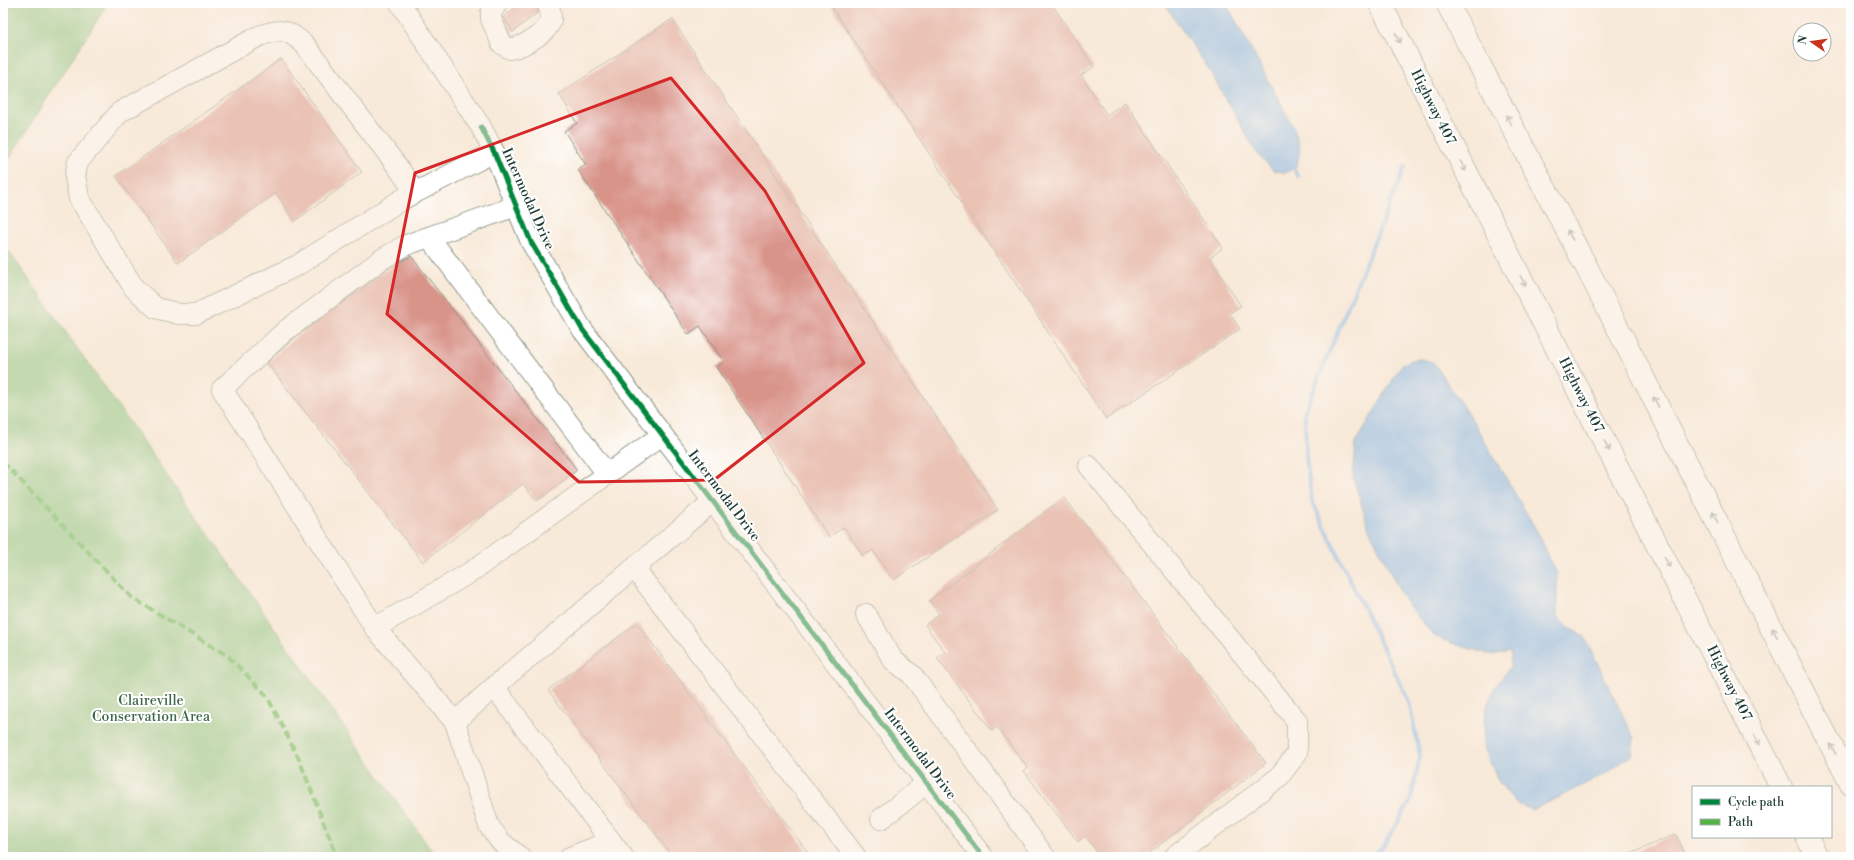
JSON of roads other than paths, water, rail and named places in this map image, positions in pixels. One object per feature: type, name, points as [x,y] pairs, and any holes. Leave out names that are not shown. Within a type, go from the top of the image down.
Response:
[{"type":"highway","name":"Highway 407","points":[[1380,3],[1780,786]]},
{"type":"highway","points":[[1447,3],[1592,277],[1851,784]]},
{"type":"highway","points":[[1808,838],[1817,857]]},
{"type":"street","name":"Intermodal Drive","points":[[400,3],[481,127],[494,152],[531,242],[582,329],[983,857]]},
{"type":"street","points":[[497,3],[491,13],[491,19],[502,44],[510,49],[541,35],[549,25],[551,18],[547,3]]},
{"type":"street","points":[[415,192],[305,45],[292,33],[279,31],[259,36],[120,112],[78,162],[75,176],[79,198],[134,288],[156,308],[179,314],[196,314],[298,265],[415,192],[494,152]]},
{"type":"street","points":[[516,206],[406,245],[388,256],[285,331],[222,389],[375,628],[455,722],[490,826],[501,842],[520,857]]},
{"type":"street","points":[[428,237],[607,474]]},
{"type":"street","points":[[375,628],[471,572],[662,435]]},
{"type":"street","points":[[1089,466],[1297,721],[1297,753],[1279,777],[1174,857]]},
{"type":"street","points":[[455,722],[494,687],[713,501]]},
{"type":"street","points":[[634,568],[856,857]]},
{"type":"street","points":[[866,614],[893,660],[912,675],[1045,857]]},
{"type":"street","points":[[494,687],[623,857]]},
{"type":"street","points":[[881,819],[927,783]]},
{"type":"street","points":[[570,857],[611,841]]},
{"type":"water","points":[[1164,3],[1226,3],[1295,130],[1300,150],[1297,165],[1286,173],[1273,170],[1256,152],[1210,71]]},
{"type":"water","points":[[1417,358],[1433,362],[1471,418],[1538,533],[1557,574],[1557,616],[1567,627],[1584,636],[1634,738],[1632,755],[1605,774],[1533,810],[1517,804],[1498,781],[1483,745],[1485,711],[1495,687],[1510,667],[1511,651],[1493,655],[1457,645],[1434,636],[1405,601],[1369,529],[1353,477],[1356,442],[1402,364]]},
{"type":"waterway","points":[[1291,163],[1298,176]]},
{"type":"waterway","points":[[1369,857],[1382,848],[1410,802],[1420,756],[1409,702],[1312,501],[1306,458],[1305,411],[1405,167]]},
{"type":"park label","name":"Claireville Conservation Area","points":[[151,710]]}]
